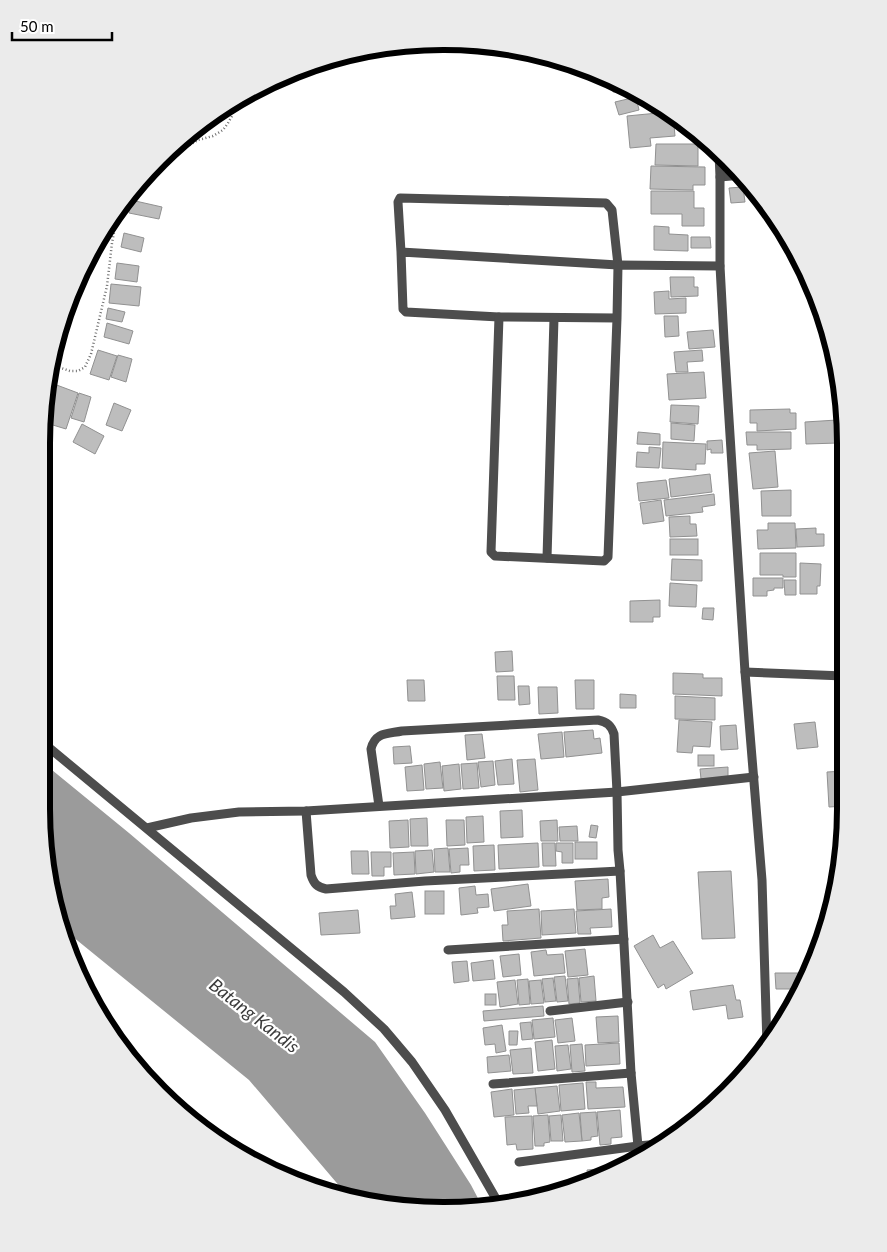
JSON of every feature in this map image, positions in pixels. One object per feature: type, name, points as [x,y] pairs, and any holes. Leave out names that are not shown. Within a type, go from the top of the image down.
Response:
[{"type":"street","points":[[719,163],[720,266],[745,672],[762,880],[767,1033]]},
{"type":"street","points":[[720,177],[732,176]]},
{"type":"street","points":[[499,317],[491,552],[494,556],[604,560],[608,557],[617,318],[618,265],[612,210],[606,203],[400,198],[398,202],[403,308],[406,312],[499,317],[617,318]]},
{"type":"street","points":[[401,252],[618,265],[720,266]]},
{"type":"street","points":[[547,558],[554,318]]},
{"type":"street","points":[[745,672],[837,676]]},
{"type":"street","points":[[379,806],[371,749],[373,742],[382,734],[402,731],[598,720],[607,722],[612,728],[614,734],[618,850],[631,1073],[638,1146]]},
{"type":"street","points":[[50,748],[344,992],[384,1029],[412,1062],[445,1110],[496,1199]]},
{"type":"street","points":[[147,828],[213,814],[306,811],[617,792],[754,777]]},
{"type":"street","points":[[306,811],[311,875],[313,882],[318,887],[326,889],[425,881],[620,871]]},
{"type":"street","points":[[448,950],[624,939]]},
{"type":"street","points":[[550,1011],[628,1002]]},
{"type":"street","points":[[493,1084],[631,1073]]},
{"type":"street","points":[[519,1162],[646,1145]]},
{"type":"path","points":[[163,168],[183,149],[198,140],[214,136],[223,130],[233,111]]},
{"type":"path","points":[[58,367],[70,371],[78,371],[84,367],[91,354],[107,286],[114,235],[118,222]]},
{"type":"water","name":"Batang Kandis","points":[[50,768],[375,1042],[425,1113],[479,1200],[444,1202],[392,1199],[342,1189],[249,1080],[71,935],[63,910],[53,860]]},
{"type":"building","points":[[631,98],[637,101],[639,110],[619,115],[615,102]]},
{"type":"building","points":[[657,113],[674,125],[675,136],[650,138],[651,146],[630,148],[627,116]]},
{"type":"building","points":[[656,144],[698,144],[698,166],[655,165]]},
{"type":"building","points":[[651,166],[705,167],[705,185],[693,185],[693,190],[650,189]]},
{"type":"building","points":[[742,187],[745,202],[731,203],[729,188]]},
{"type":"building","points":[[651,191],[694,191],[694,208],[704,208],[704,226],[682,226],[682,214],[651,214]]},
{"type":"building","points":[[134,201],[162,207],[159,219],[129,213],[130,205]]},
{"type":"building","points":[[654,226],[669,227],[669,234],[688,235],[688,251],[654,250]]},
{"type":"building","points":[[124,233],[144,238],[141,252],[121,247]]},
{"type":"building","points":[[691,237],[710,237],[711,248],[691,248]]},
{"type":"building","points":[[117,263],[139,266],[137,282],[115,279]]},
{"type":"building","points":[[670,277],[694,277],[694,287],[698,287],[698,296],[671,297]]},
{"type":"building","points":[[111,284],[141,287],[139,306],[109,303]]},
{"type":"building","points":[[669,291],[669,299],[686,298],[686,313],[655,314],[654,292]]},
{"type":"building","points":[[108,308],[125,312],[122,322],[106,319]]},
{"type":"building","points":[[664,316],[678,316],[679,336],[665,337]]},
{"type":"building","points":[[107,323],[133,331],[129,344],[104,337]]},
{"type":"building","points":[[713,330],[715,347],[689,349],[687,332]]},
{"type":"building","points":[[98,350],[117,356],[109,380],[90,374]]},
{"type":"building","points":[[702,350],[703,361],[687,362],[688,372],[676,372],[674,352]]},
{"type":"building","points":[[118,355],[132,359],[126,382],[111,377]]},
{"type":"building","points":[[704,372],[706,398],[669,400],[667,374]]},
{"type":"building","points":[[55,384],[78,393],[66,429],[51,424]]},
{"type":"building","points":[[79,393],[91,397],[84,422],[71,418]]},
{"type":"building","points":[[114,403],[131,410],[122,431],[106,425]]},
{"type":"building","points":[[671,405],[699,406],[698,424],[670,422]]},
{"type":"building","points":[[790,409],[790,413],[796,413],[796,429],[757,431],[757,423],[750,423],[750,410]]},
{"type":"building","points":[[836,420],[837,443],[806,444],[805,422]]},
{"type":"building","points":[[671,423],[695,425],[694,441],[671,439]]},
{"type":"building","points":[[82,424],[104,436],[95,454],[73,442]]},
{"type":"building","points":[[638,432],[660,434],[660,445],[637,444]]},
{"type":"building","points":[[746,432],[791,432],[791,449],[757,450],[757,445],[747,445]]},
{"type":"building","points":[[722,440],[723,453],[711,453],[711,449],[707,450],[707,441]]},
{"type":"building","points":[[663,442],[706,444],[705,464],[696,464],[696,470],[662,468]]},
{"type":"building","points":[[649,447],[661,448],[659,468],[636,467],[637,452],[649,453]]},
{"type":"building","points":[[775,451],[778,487],[753,489],[749,453]]},
{"type":"building","points":[[710,474],[712,492],[671,497],[669,479]]},
{"type":"building","points":[[666,480],[669,498],[639,501],[637,483]]},
{"type":"building","points":[[791,490],[791,516],[762,516],[761,491]]},
{"type":"building","points":[[714,494],[715,505],[702,507],[703,512],[666,516],[664,500]]},
{"type":"building","points":[[661,500],[664,521],[643,524],[640,503]]},
{"type":"building","points":[[690,516],[690,524],[696,524],[697,536],[670,537],[669,517]]},
{"type":"building","points":[[768,523],[795,523],[796,548],[758,549],[757,530],[768,530]]},
{"type":"building","points":[[816,528],[816,534],[824,534],[824,546],[797,547],[796,529]]},
{"type":"building","points":[[670,539],[698,539],[698,555],[670,555]]},
{"type":"building","points":[[760,553],[796,553],[796,577],[760,575]]},
{"type":"building","points":[[672,559],[702,560],[702,581],[671,580]]},
{"type":"building","points":[[800,563],[821,564],[820,586],[817,586],[817,594],[800,594]]},
{"type":"building","points":[[753,578],[783,578],[783,588],[774,588],[774,590],[767,591],[767,596],[753,596]]},
{"type":"building","points":[[784,580],[796,580],[796,595],[785,595]]},
{"type":"building","points":[[670,583],[697,585],[696,607],[669,606]]},
{"type":"building","points":[[660,600],[660,617],[653,617],[653,622],[630,622],[630,601]]},
{"type":"building","points":[[703,608],[714,608],[713,620],[702,619]]},
{"type":"building","points":[[512,651],[513,671],[496,672],[495,652]]},
{"type":"building","points":[[673,673],[703,674],[703,678],[722,678],[722,696],[673,694]]},
{"type":"building","points":[[497,676],[514,676],[515,700],[498,700]]},
{"type":"building","points":[[407,680],[424,680],[425,701],[408,701]]},
{"type":"building","points":[[575,680],[594,680],[594,709],[576,709]]},
{"type":"building","points":[[518,686],[529,686],[530,704],[519,705]]},
{"type":"building","points":[[538,687],[557,687],[558,713],[539,714]]},
{"type":"building","points":[[620,694],[636,695],[636,708],[620,708]]},
{"type":"building","points":[[675,696],[715,698],[715,720],[675,719]]},
{"type":"building","points":[[679,720],[712,722],[710,747],[693,746],[692,753],[677,752]]},
{"type":"building","points":[[815,722],[818,747],[797,749],[794,724]]},
{"type":"building","points":[[736,725],[738,749],[721,750],[720,726]]},
{"type":"building","points":[[593,730],[594,739],[600,738],[602,753],[566,757],[564,732]]},
{"type":"building","points":[[562,732],[564,757],[541,759],[538,734]]},
{"type":"building","points":[[482,734],[485,758],[467,760],[465,735]]},
{"type":"building","points":[[410,746],[412,763],[394,764],[393,747]]},
{"type":"building","points":[[698,755],[714,755],[714,766],[698,766]]},
{"type":"building","points":[[512,759],[514,784],[498,785],[495,761]]},
{"type":"building","points":[[535,759],[538,790],[520,792],[517,760]]},
{"type":"building","points":[[493,761],[495,785],[481,787],[478,762]]},
{"type":"building","points":[[440,762],[443,788],[426,789],[424,764]]},
{"type":"building","points":[[477,763],[479,788],[463,789],[461,764]]},
{"type":"building","points":[[459,764],[461,789],[444,791],[442,766]]},
{"type":"building","points":[[422,765],[424,790],[407,791],[405,767]]},
{"type":"building","points":[[728,767],[728,777],[701,779],[700,769]]},
{"type":"building","points":[[837,771],[837,806],[829,807],[827,772]]},
{"type":"building","points":[[522,810],[523,837],[501,838],[500,811]]},
{"type":"building","points":[[483,816],[484,842],[467,843],[466,817]]},
{"type":"building","points":[[427,818],[428,846],[411,846],[410,819]]},
{"type":"building","points":[[408,820],[409,847],[390,848],[389,821]]},
{"type":"building","points":[[446,820],[464,820],[465,845],[447,846]]},
{"type":"building","points":[[557,820],[558,841],[541,841],[540,821]]},
{"type":"building","points":[[591,825],[598,826],[596,838],[589,837]]},
{"type":"building","points":[[577,826],[578,841],[560,841],[559,827]]},
{"type":"building","points":[[575,842],[597,842],[597,859],[575,859]]},
{"type":"building","points":[[538,843],[539,867],[499,869],[498,845]]},
{"type":"building","points":[[542,843],[555,843],[556,866],[543,866]]},
{"type":"building","points":[[556,843],[573,843],[573,863],[562,863],[562,852],[556,851]]},
{"type":"building","points":[[494,845],[495,870],[474,871],[473,846]]},
{"type":"building","points":[[448,848],[450,872],[435,872],[434,849]]},
{"type":"building","points":[[468,848],[469,865],[460,865],[460,872],[451,873],[449,849]]},
{"type":"building","points":[[432,850],[434,872],[416,874],[415,851]]},
{"type":"building","points":[[351,851],[368,851],[369,874],[352,874]]},
{"type":"building","points":[[371,852],[391,852],[391,867],[384,867],[384,876],[372,876]]},
{"type":"building","points":[[414,852],[415,874],[394,875],[393,853]]},
{"type":"building","points":[[731,871],[735,938],[702,939],[698,872]]},
{"type":"building","points":[[608,879],[609,897],[602,898],[602,909],[577,910],[575,881]]},
{"type":"building","points":[[528,884],[531,906],[494,911],[491,889]]},
{"type":"building","points":[[475,886],[476,895],[488,894],[489,907],[477,908],[478,913],[461,915],[459,888]]},
{"type":"building","points":[[425,891],[444,891],[444,914],[425,914]]},
{"type":"building","points":[[412,892],[415,917],[391,919],[390,906],[396,906],[395,894]]},
{"type":"building","points":[[539,909],[541,938],[503,941],[502,925],[508,925],[507,911]]},
{"type":"building","points":[[574,909],[576,933],[542,935],[541,911]]},
{"type":"building","points":[[611,909],[612,927],[590,928],[591,934],[578,934],[576,911]]},
{"type":"building","points":[[358,910],[360,933],[321,935],[319,913]]},
{"type":"building","points":[[653,935],[660,948],[673,941],[693,973],[666,989],[664,984],[658,988],[634,946]]},
{"type":"building","points":[[585,949],[588,975],[568,977],[565,951]]},
{"type":"building","points":[[546,950],[547,955],[563,954],[565,973],[534,976],[531,952]]},
{"type":"building","points":[[519,954],[521,975],[503,977],[500,956]]},
{"type":"building","points":[[493,960],[495,979],[473,981],[471,963]]},
{"type":"building","points":[[467,961],[469,981],[454,983],[452,962]]},
{"type":"building","points":[[775,973],[801,973],[793,989],[776,989]]},
{"type":"building","points":[[565,976],[568,1001],[557,1002],[554,977]]},
{"type":"building","points":[[594,976],[596,1001],[581,1002],[579,978]]},
{"type":"building","points":[[553,978],[556,1001],[545,1002],[542,979]]},
{"type":"building","points":[[578,978],[580,1003],[569,1004],[567,979]]},
{"type":"building","points":[[528,979],[530,1004],[519,1005],[517,980]]},
{"type":"building","points":[[515,980],[518,1004],[500,1007],[497,982]]},
{"type":"building","points":[[541,980],[544,1003],[531,1004],[529,981]]},
{"type":"building","points":[[733,985],[736,1000],[740,1000],[743,1017],[728,1019],[726,1005],[693,1010],[690,991]]},
{"type":"building","points":[[485,994],[496,994],[496,1005],[485,1005]]},
{"type":"building","points":[[543,1006],[544,1016],[484,1021],[483,1011]]},
{"type":"building","points":[[618,1016],[619,1042],[598,1043],[596,1017]]},
{"type":"building","points":[[553,1018],[555,1037],[534,1039],[532,1020]]},
{"type":"building","points":[[572,1018],[575,1041],[558,1043],[555,1020]]},
{"type":"building","points":[[531,1022],[533,1039],[522,1040],[520,1023]]},
{"type":"building","points":[[502,1025],[506,1051],[496,1053],[495,1044],[485,1045],[483,1028]]},
{"type":"building","points":[[509,1031],[518,1031],[517,1045],[509,1045]]},
{"type":"building","points":[[552,1040],[555,1069],[538,1071],[535,1042]]},
{"type":"building","points":[[619,1043],[620,1064],[586,1066],[585,1045]]},
{"type":"building","points":[[582,1044],[585,1071],[572,1072],[570,1045]]},
{"type":"building","points":[[568,1045],[571,1069],[557,1071],[555,1046]]},
{"type":"building","points":[[531,1048],[533,1073],[513,1074],[510,1050]]},
{"type":"building","points":[[509,1055],[511,1071],[488,1073],[487,1057]]},
{"type":"building","points":[[586,1082],[596,1082],[596,1088],[623,1087],[625,1107],[588,1109]]},
{"type":"building","points":[[583,1083],[585,1109],[561,1111],[559,1085]]},
{"type":"building","points":[[557,1086],[560,1111],[538,1114],[535,1088]]},
{"type":"building","points":[[535,1088],[537,1106],[528,1106],[529,1113],[516,1114],[514,1090]]},
{"type":"building","points":[[512,1089],[514,1115],[494,1117],[491,1092]]},
{"type":"building","points":[[620,1110],[622,1137],[611,1138],[611,1144],[600,1145],[597,1112]]},
{"type":"building","points":[[596,1112],[598,1136],[591,1137],[591,1140],[582,1141],[580,1113]]},
{"type":"building","points":[[579,1113],[582,1141],[565,1142],[562,1115]]},
{"type":"building","points":[[548,1115],[550,1142],[544,1143],[544,1146],[535,1146],[533,1116]]},
{"type":"building","points":[[561,1115],[563,1141],[551,1141],[549,1116]]},
{"type":"building","points":[[532,1116],[533,1149],[517,1150],[516,1144],[507,1145],[505,1117]]},
{"type":"building","points":[[601,1169],[587,1174],[587,1170]]}]
